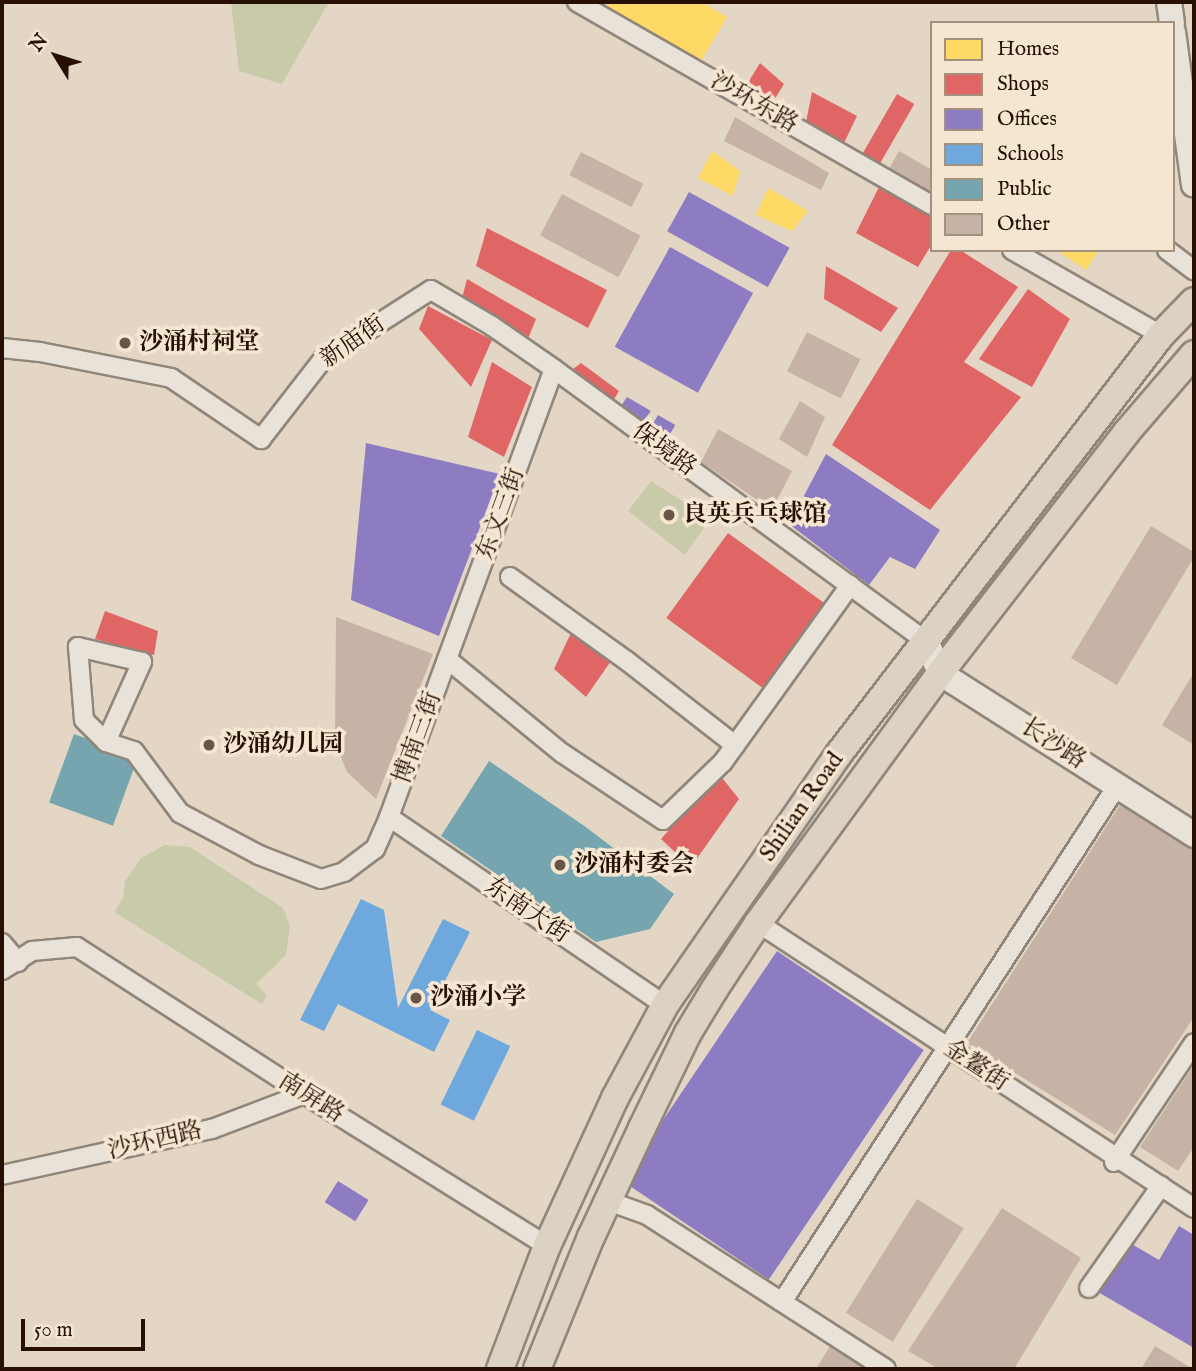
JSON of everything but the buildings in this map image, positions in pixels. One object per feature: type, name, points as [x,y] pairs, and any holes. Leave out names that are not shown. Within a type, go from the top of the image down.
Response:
[{"type":"main road","name":"Shilian Road","points":[[500,1369],[547,1246],[615,1098],[666,1005],[838,755],[1161,335],[1194,301]]},
{"type":"main road","name":"Shilian Road","points":[[537,1369],[608,1201],[688,1033],[758,923],[940,673],[1126,433],[1194,354]]},
{"type":"street","name":"沙环东路","points":[[577,2],[930,204]]},
{"type":"street","points":[[1169,2],[1172,21]]},
{"type":"street","points":[[1175,47],[1194,185]]},
{"type":"street","points":[[1016,252],[1161,335]]},
{"type":"street","points":[[1170,252],[1194,270]]},
{"type":"street","name":"保境路","points":[[431,290],[492,326],[554,369],[926,641]]},
{"type":"street","name":"新庙街","points":[[2,348],[40,352],[171,378],[261,439],[323,359],[431,290]]},
{"type":"street","name":"东文三街","points":[[447,659],[554,369]]},
{"type":"street","points":[[510,577],[627,661],[735,746]]},
{"type":"street","points":[[447,659],[562,753],[663,820],[723,762],[850,585]]},
{"type":"street","points":[[926,641],[940,673]]},
{"type":"street","points":[[78,647],[142,662],[106,741],[84,720],[78,647]]},
{"type":"street","name":"博南三街","points":[[106,741],[134,751],[180,813],[259,855],[321,879],[344,872],[375,849],[447,659]]},
{"type":"street","name":"长沙路","points":[[940,673],[1194,835]]},
{"type":"street","points":[[782,1302],[1117,786]]},
{"type":"street","name":"东南大街","points":[[389,817],[666,1005]]},
{"type":"street","name":"金鳌街","points":[[758,923],[1194,1208]]},
{"type":"street","points":[[2,943],[10,966]]},
{"type":"street","name":"南屏路","points":[[10,966],[32,951],[76,947],[547,1246]]},
{"type":"street","points":[[1114,1161],[1194,1043]]},
{"type":"street","name":"沙环西路","points":[[2,1175],[212,1129],[304,1094]]},
{"type":"street","points":[[1089,1288],[1161,1186]]},
{"type":"street","points":[[608,1201],[647,1215],[886,1369]]},
{"type":"green space","points":[[231,2],[329,2],[282,84],[239,71]]},
{"type":"green space","name":"良英兵乓球馆","points":[[651,481],[710,519],[685,555],[628,511]]},
{"type":"green space","points":[[165,845],[190,847],[283,908],[290,926],[286,955],[256,984],[267,995],[262,1004],[114,912],[123,898],[125,881],[141,858]]},
{"type":"place","name":"沙涌村祠堂","points":[[125,343]]},
{"type":"place","name":"良英兵乓球馆","points":[[669,515]]},
{"type":"place","name":"沙涌幼儿园","points":[[209,745]]},
{"type":"place","name":"沙涌村委会","points":[[560,865]]},
{"type":"place","name":"沙涌小学","points":[[416,998]]}]
